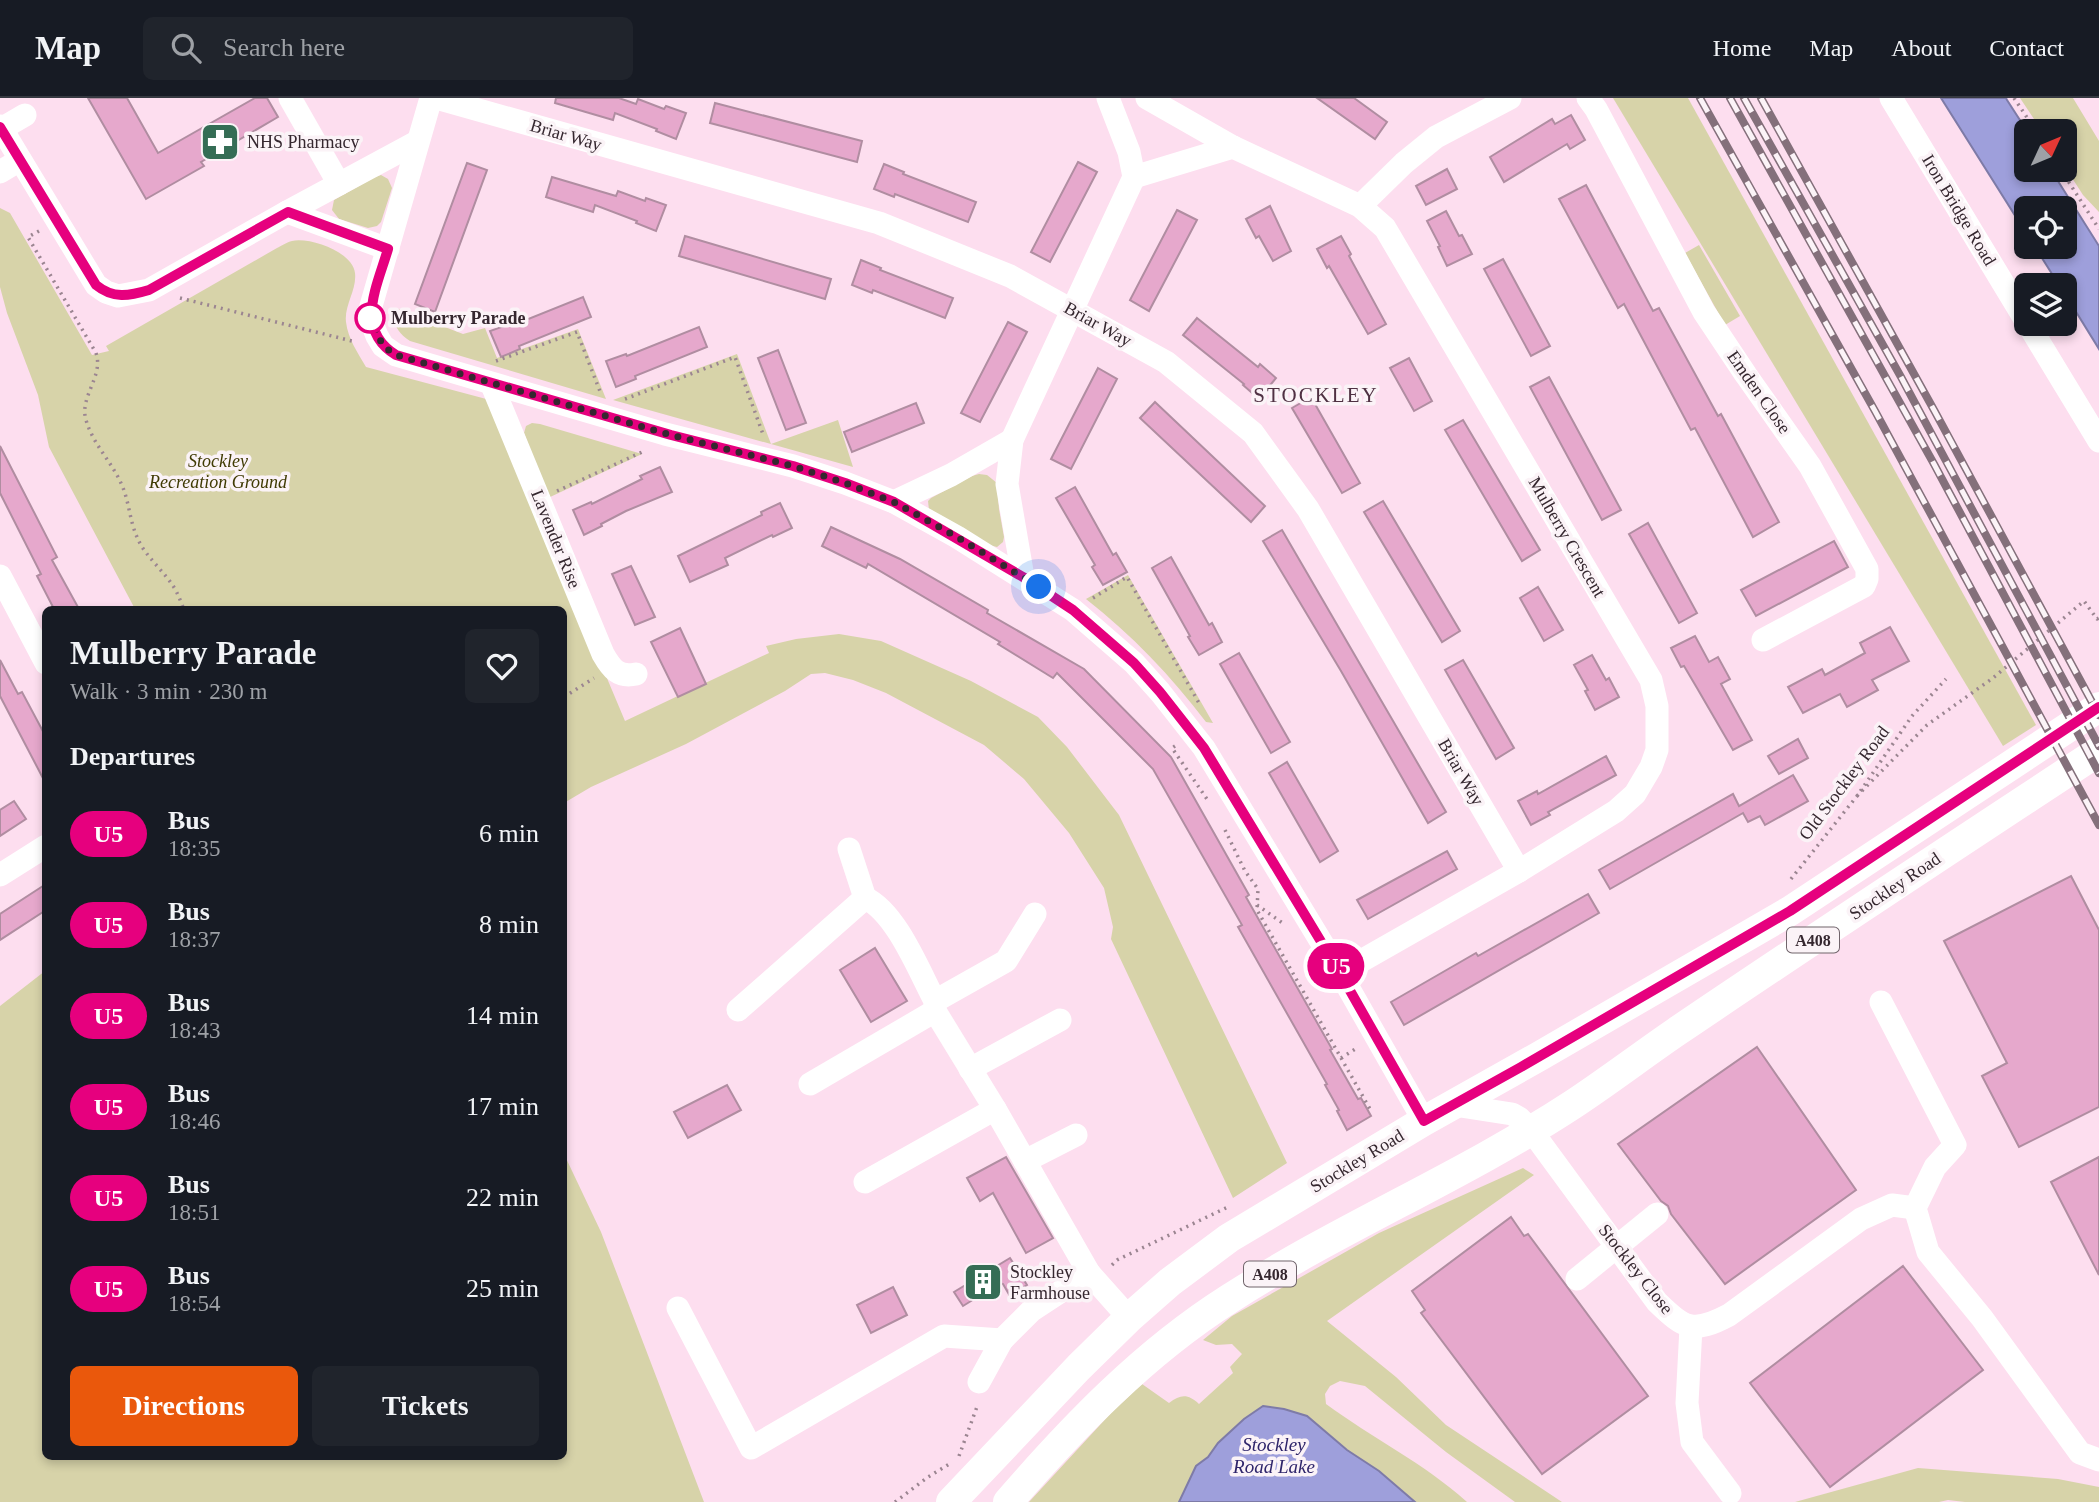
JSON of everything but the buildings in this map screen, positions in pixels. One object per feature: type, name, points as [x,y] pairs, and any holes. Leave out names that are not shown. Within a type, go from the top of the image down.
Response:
[{"type":"main road","name":"Stockley Road","points":[[951,1502],[1129,1318],[1170,1282],[1229,1238],[1424,1121],[1790,911],[2099,707]]},
{"type":"main road","name":"Stockley Road","points":[[1008,1502],[1101,1401],[1153,1355],[1191,1337],[1226,1300],[1574,1104],[1674,1033],[2099,751]]},
{"type":"street","points":[[290,98],[339,184]]},
{"type":"street","points":[[433,98],[417,142],[372,306],[370,318],[377,336],[388,351],[405,359],[493,373],[605,416],[845,483],[894,502],[1023,577],[1073,610],[1134,663],[1204,748],[1340,973],[1424,1121]]},
{"type":"street","name":"Briar Way","points":[[433,98],[879,223],[1010,276],[1166,362],[1253,433],[1308,509],[1518,871]]},
{"type":"street","points":[[1023,577],[1007,484],[1012,440],[1134,177],[1129,152],[1108,98]]},
{"type":"street","name":"Mulberry Crescent","points":[[1147,98],[1233,147],[1360,206],[1385,228],[1651,680],[1657,706],[1657,750],[1651,767],[1634,794],[1616,811],[1518,871],[1340,973]]},
{"type":"street","points":[[1360,206],[1404,163],[1436,137],[1510,98]]},
{"type":"street","name":"Emden Close","points":[[1588,98],[1704,312],[1810,466],[1867,569],[1864,586],[1763,640]]},
{"type":"street","name":"Iron Bridge Road","points":[[1891,98],[2014,301]]},
{"type":"street","points":[[25,115],[1,127],[96,285],[118,296],[149,290],[417,142]]},
{"type":"street","points":[[1134,177],[1233,147]]},
{"type":"street","points":[[0,172],[20,160]]},
{"type":"street","points":[[288,212],[388,249]]},
{"type":"street","name":"Iron Bridge Road","points":[[2035,336],[2099,441]]},
{"type":"street","name":"Lavender Rise","points":[[493,373],[539,500],[603,654],[611,667]]},
{"type":"street","points":[[894,502],[951,475],[1012,440]]},
{"type":"street","points":[[0,576],[42,655]]},
{"type":"street","points":[[611,667],[623,675],[636,674]]},
{"type":"street","points":[[0,875],[42,849]]},
{"type":"street","points":[[849,849],[865,898],[879,905],[893,922],[935,1006],[1025,1161],[1129,1318]]},
{"type":"street","points":[[737,1010],[865,898]]},
{"type":"street","points":[[810,1084],[1006,961],[1035,914]]},
{"type":"street","points":[[1881,1003],[1955,1145],[1935,1167],[1915,1208],[1928,1252],[1987,1315],[2080,1452],[2099,1460]]},
{"type":"street","points":[[971,1069],[1060,1020]]},
{"type":"street","name":"Stockley Close","points":[[1454,1105],[1512,1114],[1520,1118],[1657,1302],[1676,1320],[1691,1327],[1713,1323],[1729,1315],[1861,1219],[1892,1205],[1915,1208]]},
{"type":"street","points":[[865,1182],[995,1109]]},
{"type":"street","points":[[1025,1161],[1076,1135]]},
{"type":"street","points":[[1577,1279],[1657,1214]]},
{"type":"street","points":[[979,1382],[1002,1340],[1031,1311],[1097,1271]]},
{"type":"street","points":[[678,1308],[751,1448],[944,1336],[1002,1340]]},
{"type":"street","points":[[1691,1327],[1687,1403],[1692,1442],[1730,1493]]},
{"type":"path","points":[[2014,98],[2028,119]]},
{"type":"path","points":[[2069,182],[2099,229]]},
{"type":"path","points":[[45,227],[28,237],[96,353],[99,363],[86,402],[88,429],[121,482],[131,525],[137,537],[175,588],[183,606]]},
{"type":"path","points":[[149,290],[388,351]]},
{"type":"path","points":[[493,373],[577,332],[603,397],[605,416]]},
{"type":"path","points":[[605,416],[616,402],[735,357],[766,442],[762,458]]},
{"type":"path","points":[[539,500],[642,452],[659,456],[665,434]]},
{"type":"path","points":[[1073,610],[1128,577],[1211,725],[1172,748],[1213,808]]},
{"type":"path","points":[[1857,796],[1927,725],[1993,678],[2084,601],[2097,619],[2099,618]]},
{"type":"path","points":[[567,695],[611,667]]},
{"type":"path","name":"Old Stockley Road","points":[[1790,911],[1783,893],[1787,883],[1857,796],[1912,716],[1947,679]]},
{"type":"path","points":[[1225,829],[1245,870],[1258,889],[1257,910],[1370,1109]]},
{"type":"path","points":[[1097,1271],[1236,1202]]},
{"type":"path","points":[[895,1502],[928,1476],[958,1458],[981,1394],[979,1382]]},
{"type":"green space","points":[[1613,98],[1688,98],[2036,725],[2003,746]]},
{"type":"green space","points":[[2020,98],[2073,98],[2099,141],[2099,212],[2075,182],[2077,182],[2077,119],[2034,119]]},
{"type":"green space","points":[[381,175],[388,179],[392,188],[381,222],[368,228],[339,219],[332,210],[334,200]]},
{"type":"green space","name":"Stockley Recreation Ground","points":[[0,208],[10,213],[92,355],[109,351],[106,346],[288,242],[309,241],[330,248],[347,259],[355,273],[346,322],[351,340],[366,367],[490,400],[625,721],[769,653],[766,646],[839,634],[881,641],[971,681],[1038,717],[1067,747],[1119,815],[1287,1163],[1233,1198],[1111,939],[1113,927],[1104,888],[1069,833],[1024,779],[984,745],[886,693],[853,680],[825,673],[811,674],[785,691],[686,744],[591,787],[567,801],[567,606],[133,606],[49,447],[38,395],[0,287]]},
{"type":"green space","points":[[1699,245],[1740,316],[1725,325],[1685,253]]},
{"type":"green space","points":[[396,308],[463,334],[485,328],[497,358],[578,329],[606,399],[410,341],[397,327]]},
{"type":"green space","points":[[737,354],[771,444],[838,420],[853,467],[613,400]]},
{"type":"green space","points":[[532,423],[642,454],[548,498],[524,433],[526,426]]},
{"type":"green space","points":[[979,474],[987,475],[997,483],[1004,537],[997,547],[929,510],[928,501],[931,498]]},
{"type":"green space","points":[[1128,575],[1213,723],[1206,722],[1150,657],[1086,599]]},
{"type":"green space","points":[[42,973],[42,1460],[567,1460],[567,1160],[601,1232],[704,1502],[0,1502],[0,1006]]},
{"type":"green space","points":[[1523,1168],[1534,1175],[1327,1321],[1396,1377],[1446,1425],[1562,1502],[1515,1502],[1446,1452],[1365,1386],[1340,1381],[1330,1386],[1325,1394],[1326,1404],[1416,1463],[1467,1502],[1415,1502],[1379,1471],[1347,1450],[1218,1443],[1208,1457],[1196,1466],[1179,1502],[1029,1502],[1111,1413],[1142,1384],[1169,1403],[1184,1396],[1199,1404],[1233,1373],[1230,1367],[1242,1354],[1232,1344],[1216,1345],[1203,1340],[1232,1316],[1379,1233]]},
{"type":"green space","points":[[1918,1468],[2058,1479],[2099,1487],[2099,1502],[1795,1502]]},
{"type":"water","points":[[1941,98],[2006,98],[2019,119],[2014,119],[2014,182],[2059,182],[2067,196],[2014,196],[2014,214]]},
{"type":"water","points":[[2077,211],[2099,246],[2099,349],[2077,313],[2077,273],[2051,273],[2043,259],[2077,259]]},
{"type":"water","name":"Stockley Road Lake","points":[[1263,1406],[1307,1416],[1415,1502],[1179,1502],[1196,1466],[1244,1419]]},
{"type":"railway","points":[[1700,98],[1875,411],[2099,825]]},
{"type":"railway","points":[[1730,98],[1934,464],[2099,773]]},
{"type":"railway","points":[[1744,98],[1901,377],[2099,746]]},
{"type":"railway","points":[[1761,98],[2099,715]]},
{"type":"bus line","name":"U5","points":[[0,127],[96,285],[112,295],[124,296],[149,290],[288,212],[388,249],[370,318],[377,336],[388,351],[457,375],[793,466],[845,483],[894,502],[957,537],[1073,610],[1134,663],[1204,748],[1340,973],[1424,1121],[1790,911],[2099,707]]},
{"type":"place","name":"NHS Pharmacy","points":[[220,142]]},
{"type":"place","name":"Mulberry Parade","points":[[370,318]]},
{"type":"place","name":"Stockley Farmhouse","points":[[983,1282]]},
{"type":"district","name":"STOCKLEY","points":[[1316,395]]},
{"type":"route","points":[[370,318],[383,346],[405,359],[671,435],[793,466],[845,483],[894,502],[1039,587]]}]
